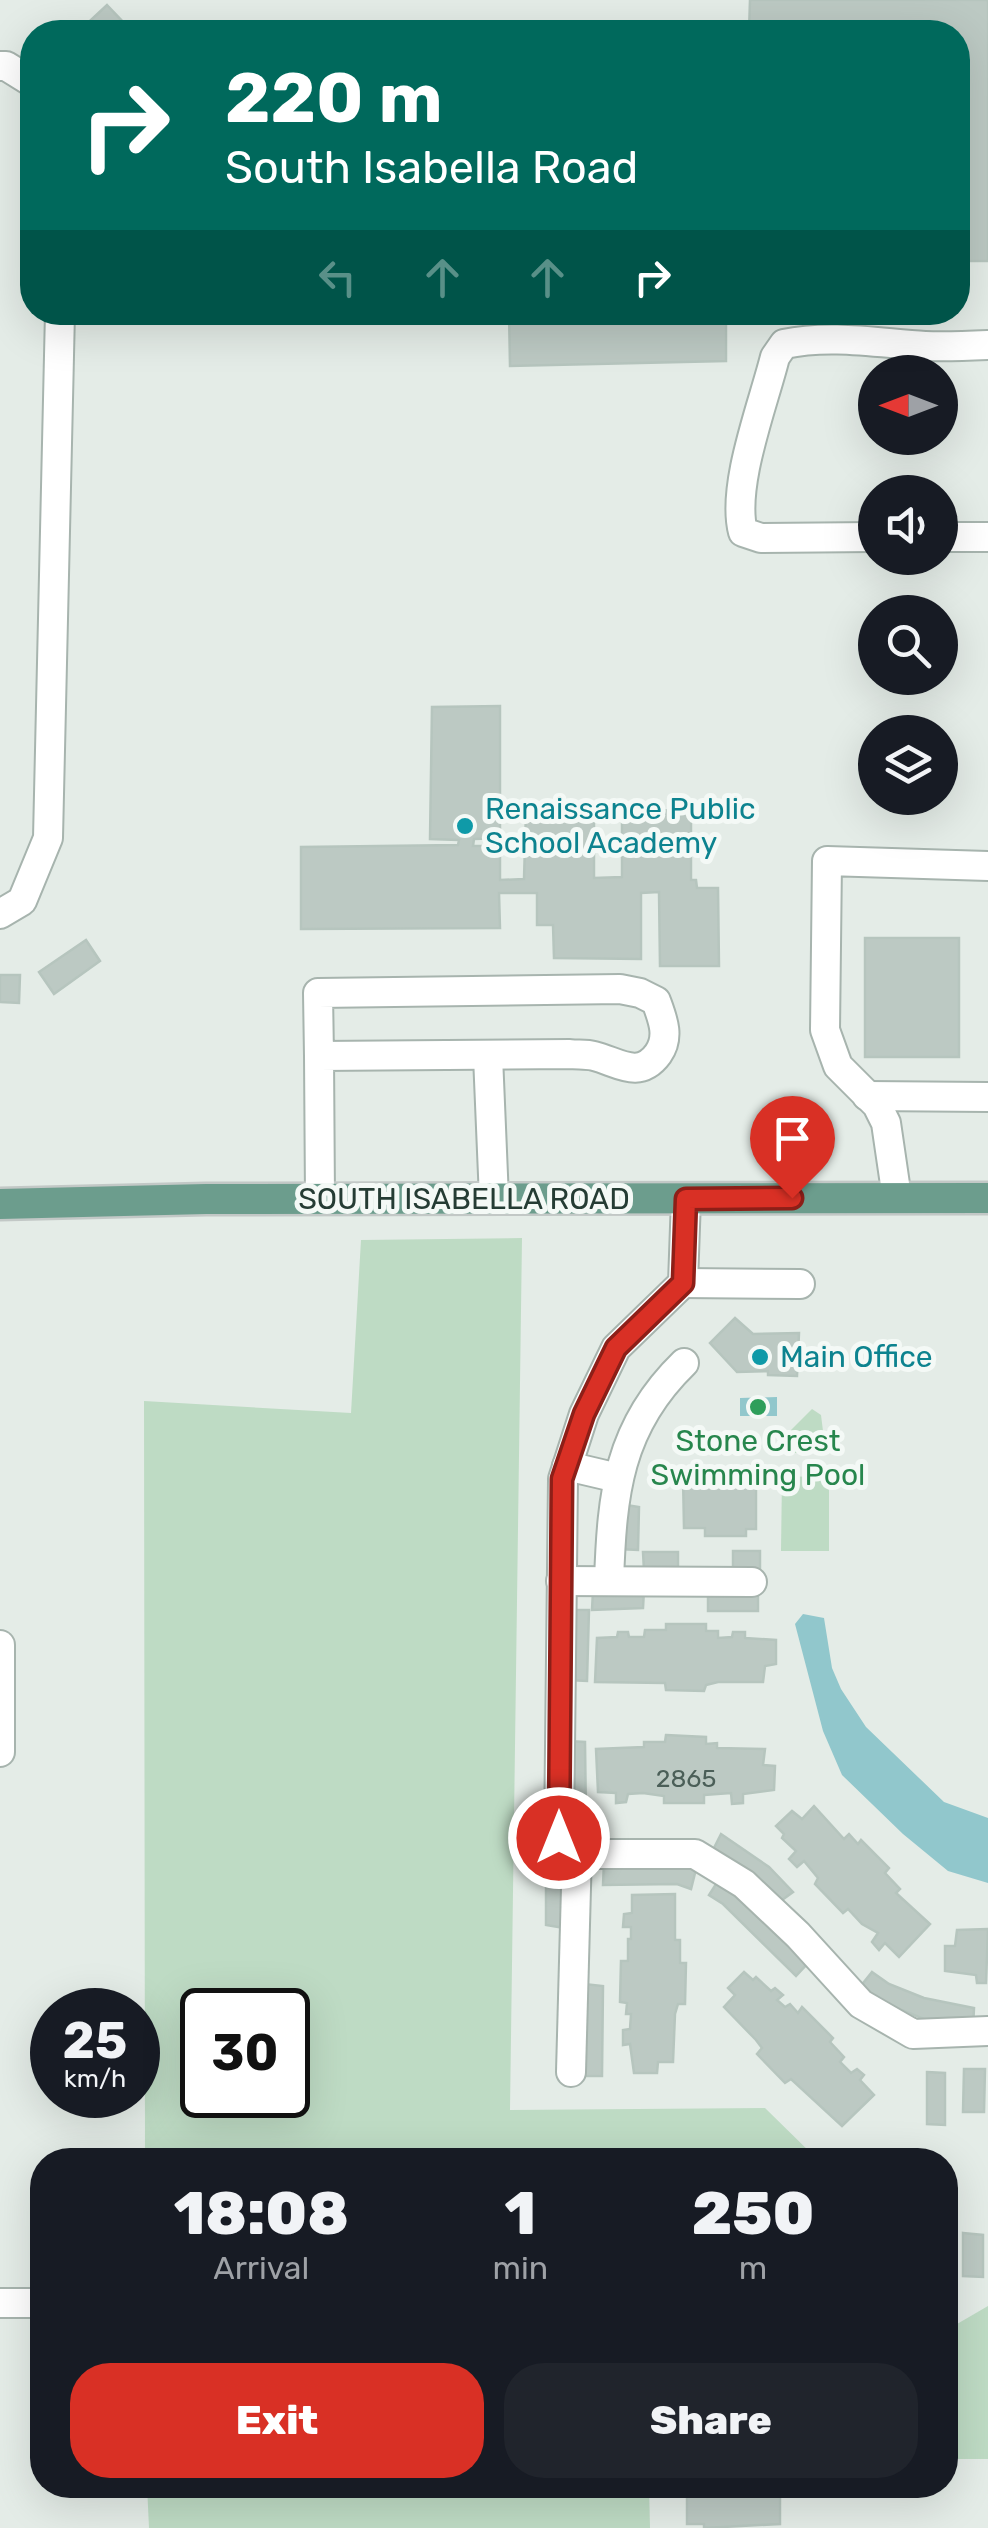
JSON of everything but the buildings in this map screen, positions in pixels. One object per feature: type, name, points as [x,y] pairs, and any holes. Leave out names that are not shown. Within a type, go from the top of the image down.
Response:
[{"type":"main road","name":"SOUTH ISABELLA ROAD","points":[[0,1204],[320,1198],[988,1198]]},
{"type":"street","points":[[0,914],[22,900],[48,838],[60,325]]},
{"type":"street","points":[[858,538],[761,538],[743,532],[739,514],[747,461],[775,357],[784,344],[804,340],[988,345]]},
{"type":"street","points":[[958,537],[988,537]]},
{"type":"street","points":[[897,1198],[886,1123],[877,1105],[838,1066],[825,1030],[827,861],[988,866]]},
{"type":"street","points":[[319,1056],[570,1054],[594,1056],[637,1070],[650,1064],[663,1047],[665,1027],[656,1002],[640,993],[620,990],[318,994],[320,1198]]},
{"type":"street","points":[[488,1056],[494,1198]]},
{"type":"street","points":[[867,1096],[988,1097]]},
{"type":"street","points":[[571,2072],[562,1479],[584,1414],[616,1348],[683,1283],[686,1199]]},
{"type":"street","points":[[683,1283],[800,1284]]},
{"type":"street","points":[[609,1581],[611,1526],[626,1446],[643,1412],[664,1382],[684,1363]]},
{"type":"street","points":[[567,1466],[618,1478]]},
{"type":"street","points":[[561,1581],[752,1582]]},
{"type":"street","points":[[0,1645],[0,1752]]},
{"type":"street","points":[[568,1844],[696,1854],[744,1884],[798,1935],[861,2004],[913,2034],[988,2031]]},
{"type":"street","points":[[0,2303],[30,2302]]},
{"type":"green space","points":[[522,1238],[510,2110],[765,2108],[806,2148],[145,2148],[145,2118],[160,2118],[160,1988],[145,1988],[144,1401],[351,1413],[361,1240]]},
{"type":"green space","points":[[812,1409],[821,1415],[823,1431],[805,1453],[790,1453],[789,1432]]},
{"type":"green space","points":[[829,1476],[829,1551],[781,1551],[782,1477]]},
{"type":"green space","points":[[988,2306],[988,2459],[958,2459],[958,2323]]},
{"type":"green space","points":[[148,2498],[649,2498],[650,2528],[149,2528]]},
{"type":"water","name":"Stone Crest Swimming Pool","points":[[777,1397],[777,1416],[740,1416],[740,1398]]},
{"type":"water","points":[[803,1614],[824,1618],[832,1668],[866,1727],[944,1802],[988,1818],[988,1883],[948,1871],[842,1775],[823,1731],[795,1624]]},
{"type":"place","name":"Renaissance Public School Academy","points":[[465,826]]},
{"type":"place","name":"Main Office","points":[[760,1357]]},
{"type":"place","name":"Stone Crest Swimming Pool","points":[[758,1407]]},
{"type":"route","points":[[559,1838],[562,1479],[584,1414],[616,1348],[683,1283],[686,1199],[792,1198]]}]
